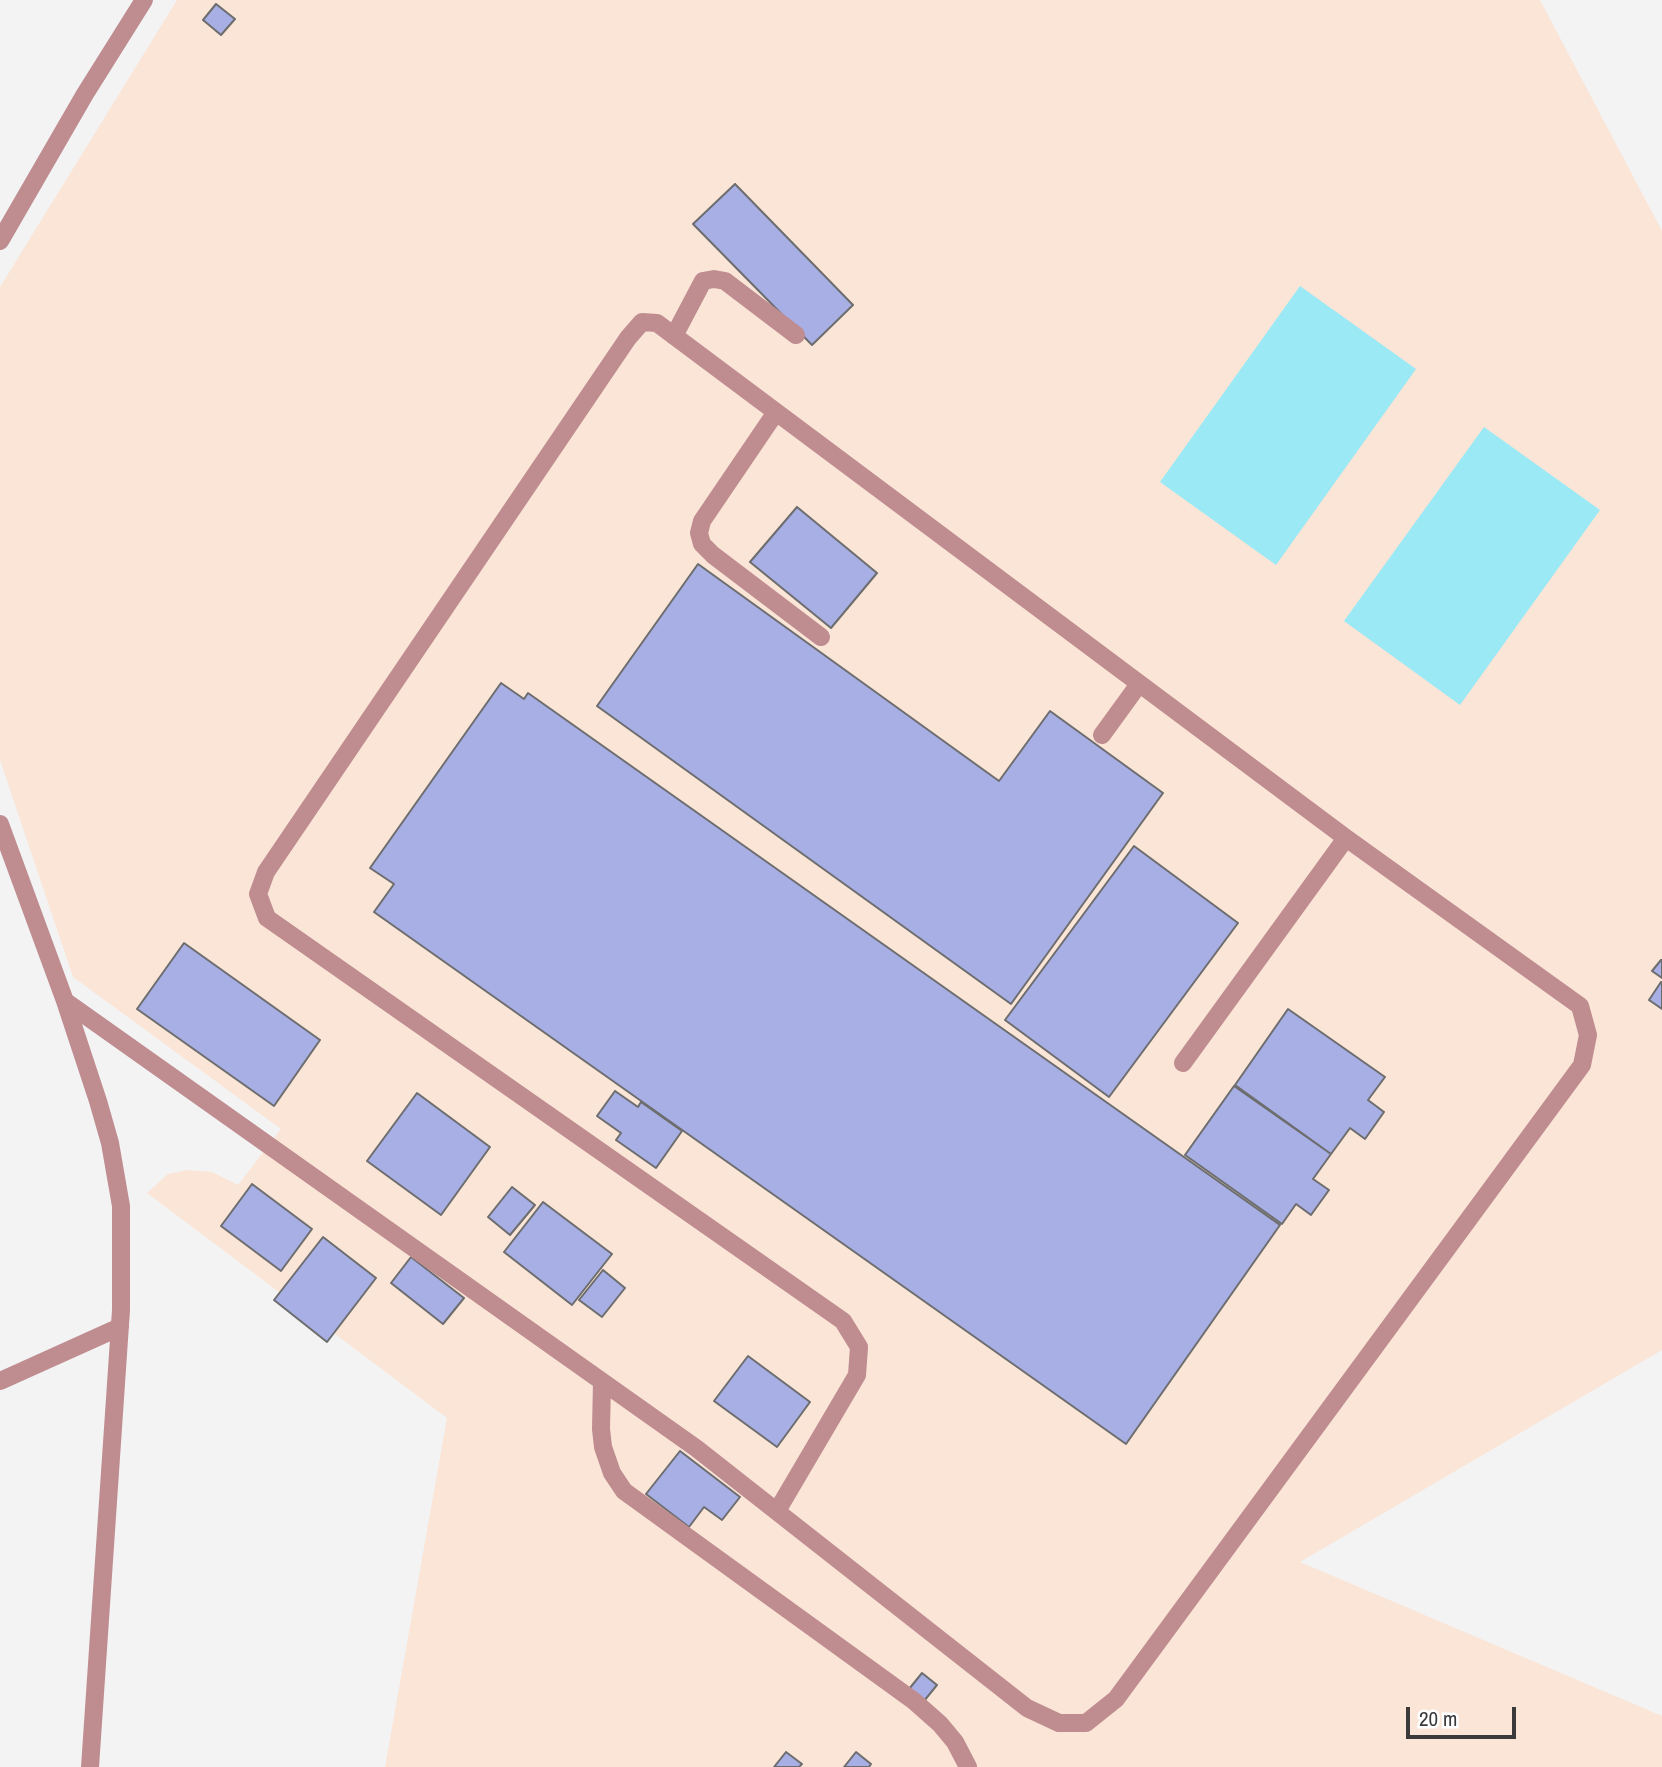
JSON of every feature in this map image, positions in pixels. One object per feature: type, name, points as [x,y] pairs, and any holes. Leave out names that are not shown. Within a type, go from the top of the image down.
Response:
[{"type":"street","points":[[0,241],[96,75],[144,0]]},
{"type":"street","points":[[674,336],[703,281],[714,279],[725,281],[796,335]]},
{"type":"street","points":[[65,1001],[696,1448],[1027,1708],[1059,1723],[1086,1723],[1116,1699],[1582,1065],[1588,1035],[1580,1006],[1346,838],[657,323],[642,322],[628,338],[266,872],[258,894],[267,918],[843,1321],[859,1347],[857,1375],[777,1511]]},
{"type":"street","points":[[776,412],[702,521],[699,533],[702,544],[713,555],[821,636]]},
{"type":"street","points":[[1102,735],[1139,684]]},
{"type":"street","points":[[0,824],[65,1001],[107,1132],[118,1177],[122,1235],[120,1327],[90,1767]]},
{"type":"street","points":[[1183,1063],[1346,838]]},
{"type":"street","points":[[0,1381],[120,1327]]},
{"type":"street","points":[[602,1382],[603,1447],[612,1472],[624,1491],[914,1701],[940,1724],[955,1742],[968,1767]]},
{"type":"shaded area","points":[[177,0],[1540,0],[1662,231],[1662,1350],[1300,1562],[1662,1716],[1662,1767],[385,1767],[447,1418],[147,1193],[168,1174],[188,1170],[212,1172],[238,1185],[281,1129],[73,977],[0,760],[0,287]]},
{"type":"water","points":[[1300,286],[1416,369],[1276,565],[1160,482]]},
{"type":"water","points":[[1484,427],[1600,510],[1460,705],[1344,621]]},
{"type":"building","points":[[216,4],[235,19],[221,35],[203,20]]},
{"type":"building","points":[[735,184],[853,305],[812,345],[693,224]]},
{"type":"building","points":[[797,507],[877,573],[831,628],[750,562]]},
{"type":"building","points":[[698,564],[999,781],[1050,711],[1163,793],[1011,1004],[597,706]]},
{"type":"building","points":[[501,683],[524,699],[528,693],[1280,1225],[1126,1444],[374,912],[394,884],[370,868]]},
{"type":"building","points":[[1134,846],[1238,923],[1109,1097],[1005,1020]]},
{"type":"building","points":[[184,943],[320,1040],[274,1106],[137,1009]]},
{"type":"building","points":[[1662,960],[1662,978],[1652,971]]},
{"type":"building","points":[[1662,982],[1662,1009],[1649,1000]]},
{"type":"building","points":[[1288,1009],[1385,1077],[1368,1100],[1384,1112],[1365,1139],[1350,1128],[1331,1154],[1235,1085]]},
{"type":"building","points":[[1234,1086],[1331,1154],[1313,1179],[1329,1190],[1311,1215],[1296,1204],[1282,1224],[1185,1155]]},
{"type":"building","points":[[615,1091],[638,1107],[641,1102],[682,1131],[656,1168],[616,1140],[621,1133],[597,1116]]},
{"type":"building","points":[[417,1093],[490,1147],[441,1215],[367,1161]]},
{"type":"building","points":[[252,1184],[312,1229],[281,1271],[221,1226]]},
{"type":"building","points":[[512,1187],[535,1205],[510,1235],[488,1217]]},
{"type":"building","points":[[543,1202],[612,1254],[572,1305],[504,1252]]},
{"type":"building","points":[[323,1237],[376,1278],[327,1342],[274,1300]]},
{"type":"building","points":[[411,1257],[464,1298],[443,1324],[391,1283]]},
{"type":"building","points":[[603,1270],[625,1288],[602,1317],[579,1300]]},
{"type":"building","points":[[748,1356],[810,1402],[777,1447],[714,1401]]},
{"type":"building","points":[[680,1451],[740,1497],[722,1520],[704,1507],[689,1527],[646,1494]]},
{"type":"building","points":[[922,1673],[937,1685],[924,1701],[909,1689]]},
{"type":"building","points":[[786,1752],[802,1764],[799,1767],[774,1767]]},
{"type":"building","points":[[856,1752],[871,1764],[869,1767],[844,1767]]}]
